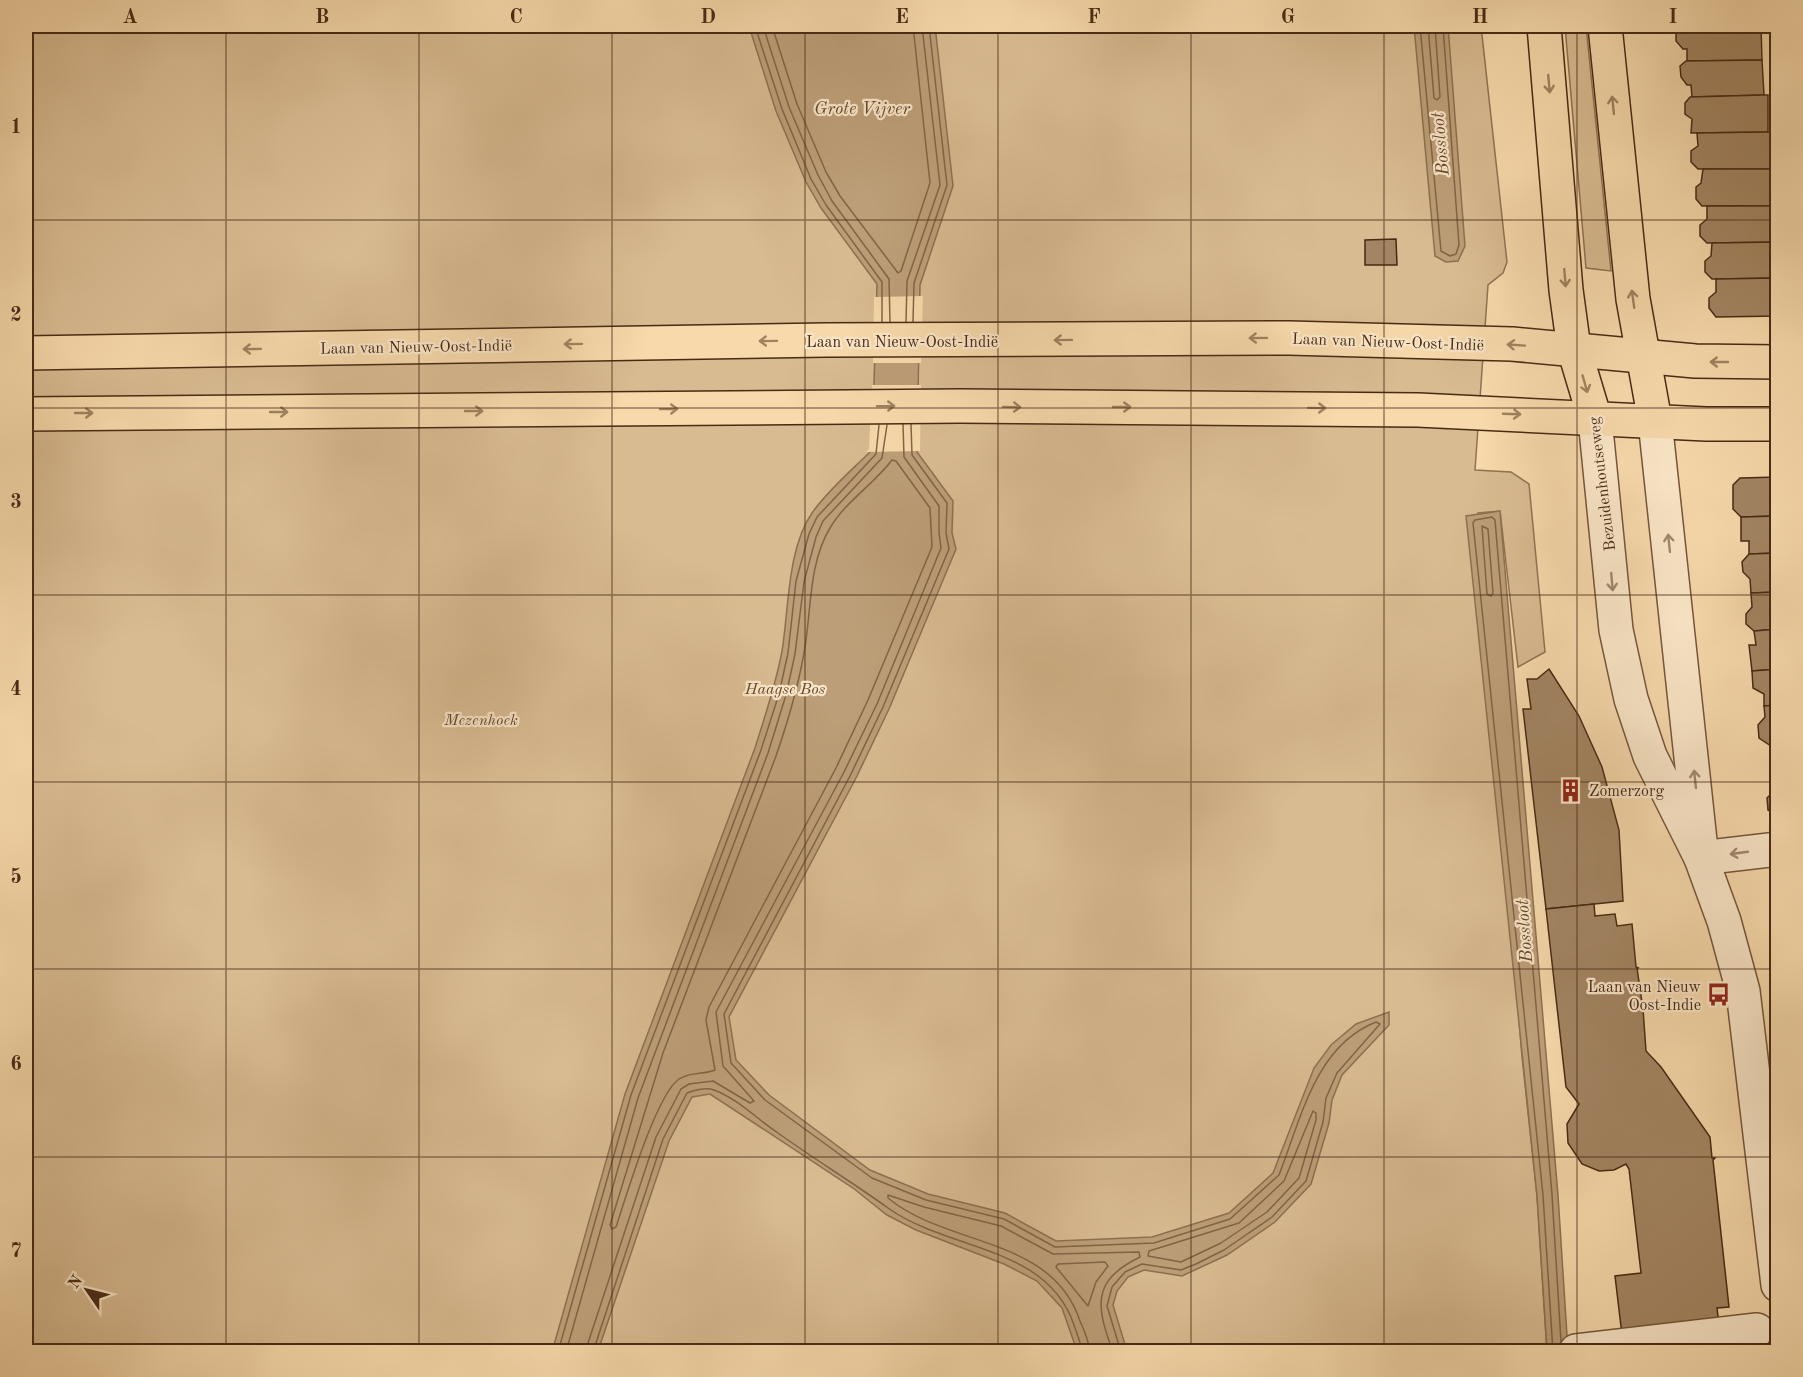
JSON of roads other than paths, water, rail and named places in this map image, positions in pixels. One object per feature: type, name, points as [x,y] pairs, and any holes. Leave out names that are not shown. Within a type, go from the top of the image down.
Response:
[{"type":"main road","name":"Bezuidenhoutseweg","points":[[1544,26],[1566,290],[1574,349],[1595,419]]},
{"type":"main road","name":"Bezuidenhoutseweg","points":[[1605,26],[1633,299],[1655,421]]},
{"type":"main road","name":"Laan van Nieuw-Oost-Indië","points":[[26,353],[826,340],[959,342],[1289,338],[1512,344],[1715,362],[1778,362]]},
{"type":"main road","points":[[26,414],[960,406],[1317,408],[1778,424]]},
{"type":"street","name":"Bezuidenhoutseweg","points":[[1595,419],[1616,630],[1631,699],[1650,756],[1701,858],[1724,921],[1743,991],[1778,1285]]},
{"type":"street","name":"Bezuidenhoutseweg","points":[[1655,421],[1701,858]]},
{"type":"street","points":[[1701,858],[1778,849]]},
{"type":"street","points":[[1576,1351],[1757,1330]]},
{"type":"water","name":"Grote Vijver","points":[[749,26],[935,26],[953,186],[920,285],[917,452],[953,501],[952,533],[956,549],[889,709],[856,778],[729,1017],[736,1060],[769,1095],[870,1170],[928,1194],[1005,1213],[1056,1241],[1152,1237],[1229,1213],[1273,1173],[1314,1068],[1331,1045],[1356,1024],[1389,1012],[1389,1025],[1342,1075],[1332,1100],[1329,1123],[1311,1184],[1275,1222],[1227,1255],[1182,1276],[1144,1270],[1128,1277],[1117,1291],[1113,1305],[1127,1351],[1077,1351],[1062,1308],[1037,1281],[1004,1264],[916,1230],[887,1215],[853,1188],[710,1094],[692,1097],[669,1141],[598,1351],[552,1352],[625,1094],[755,748],[777,676],[793,561],[798,544],[804,528],[818,505],[872,450],[877,284],[821,208],[806,182],[776,111]]},
{"type":"water","name":"Bossloot","points":[[1414,26],[1448,26],[1465,246],[1458,261],[1446,262],[1435,256]]},
{"type":"water","name":"Bossloot","points":[[1500,511],[1558,1195],[1568,1351],[1547,1351],[1537,1196],[1466,516]]},
{"type":"place","name":"Zomerzorg","points":[[1571,790]]},
{"type":"place","name":"Laan van Nieuw Oost-Indie","points":[[1719,995]]},
{"type":"park label","name":"Haagse Bos","points":[[785,688]]},
{"type":"park label","name":"Mezenhoek","points":[[481,719]]}]
